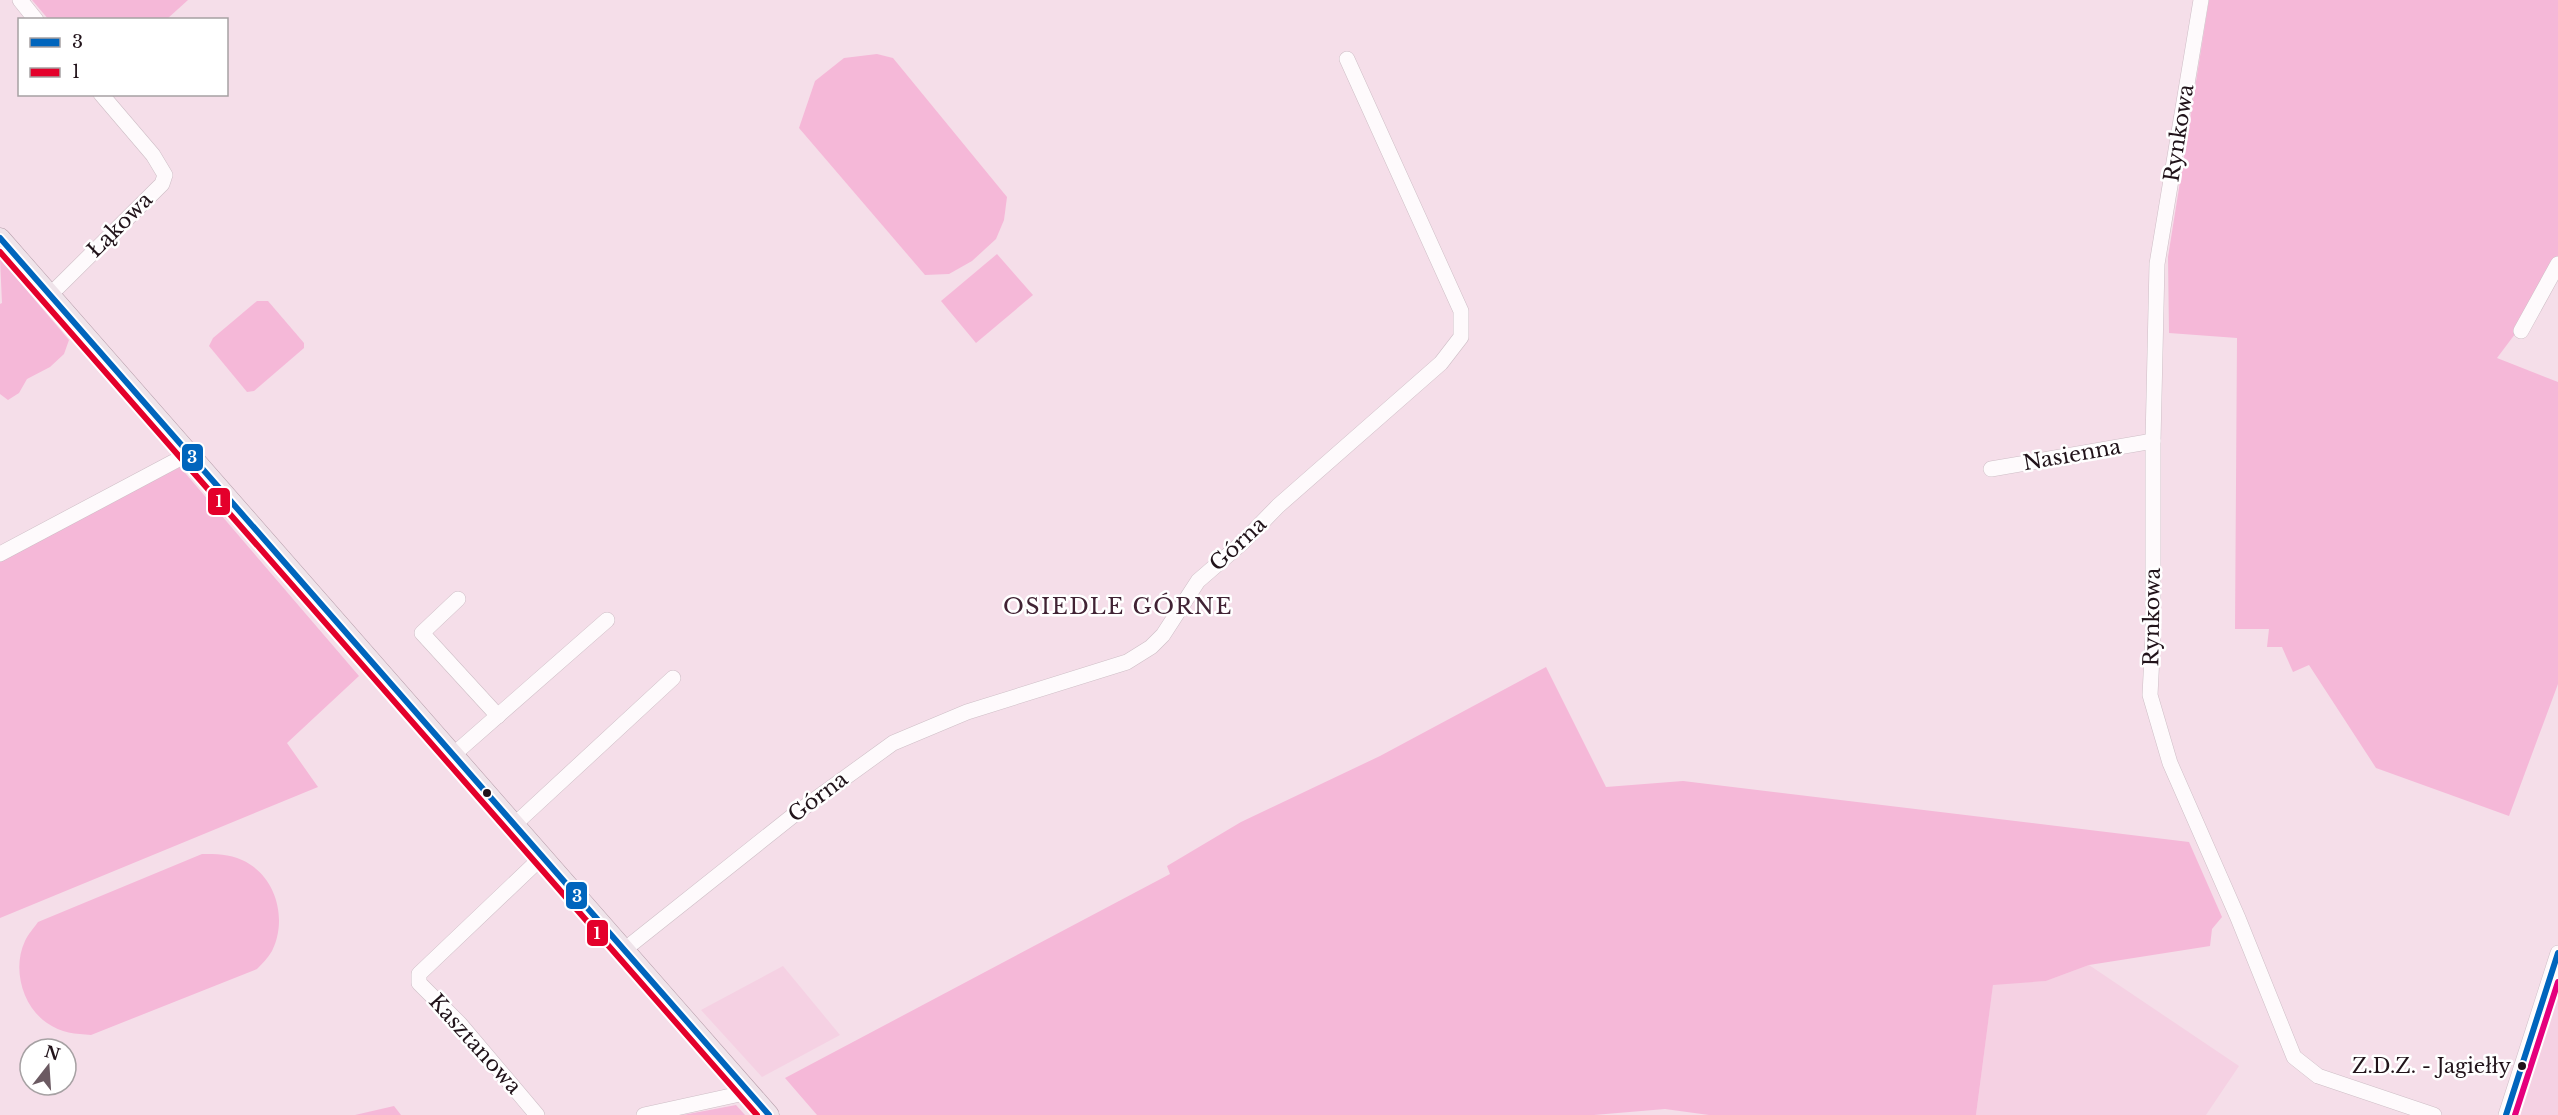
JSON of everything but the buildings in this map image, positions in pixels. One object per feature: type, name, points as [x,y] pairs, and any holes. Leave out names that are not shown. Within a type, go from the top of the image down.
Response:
[{"type":"main road","points":[[0,238],[769,1115]]},
{"type":"street","points":[[20,0],[34,18]]},
{"type":"street","name":"Rynkowa","points":[[2201,0],[2157,264],[2153,441],[2153,636],[2150,695],[2170,763],[2238,918],[2294,1057],[2318,1076],[2434,1115]]},
{"type":"street","name":"Górna","points":[[624,950],[795,814],[893,743],[967,712],[1127,662],[1151,647],[1163,635],[1198,581],[1243,542],[1278,506],[1441,363],[1461,337],[1461,311],[1347,59]]},
{"type":"street","name":"Łąkowa","points":[[50,295],[162,184],[165,175],[153,155],[103,96]]},
{"type":"street","points":[[2521,331],[2558,264]]},
{"type":"street","name":"Nasienna","points":[[1991,469],[2153,441]]},
{"type":"street","points":[[0,554],[175,461],[187,452]]},
{"type":"street","points":[[458,599],[422,633],[498,716]]},
{"type":"street","points":[[453,755],[607,620]]},
{"type":"street","points":[[514,825],[673,678]]},
{"type":"street","name":"Kasztanowa","points":[[537,1115],[460,1024],[419,983],[419,974],[542,858]]},
{"type":"street","points":[[2506,1115],[2558,953]]},
{"type":"street","points":[[644,1115],[749,1092]]},
{"type":"shaded area","points":[[32,0],[188,0],[168,18],[47,18]]},
{"type":"shaded area","points":[[2209,0],[2558,0],[2558,263],[2533,310],[2497,358],[2558,382],[2558,684],[2509,816],[2376,768],[2309,665],[2293,672],[2282,647],[2267,647],[2269,629],[2235,629],[2237,338],[2169,333],[2168,257]]},
{"type":"shaded area","points":[[877,54],[893,58],[1007,197],[1004,220],[996,239],[972,261],[949,274],[925,275],[799,128],[815,81],[844,58]]},
{"type":"shaded area","points":[[997,254],[1033,295],[976,343],[941,301]]},
{"type":"shaded area","points":[[0,259],[69,340],[64,354],[50,367],[27,379],[19,393],[8,400],[0,394],[0,304],[2,303]]},
{"type":"shaded area","points":[[257,301],[268,301],[304,343],[304,348],[254,391],[247,392],[209,346],[213,338]]},
{"type":"shaded area","points":[[180,467],[359,676],[287,743],[318,787],[0,918],[0,561]]},
{"type":"shaded area","points":[[1546,667],[1606,787],[1683,781],[2189,842],[2222,917],[2212,929],[2210,946],[2089,965],[2046,981],[1993,985],[1976,1115],[1709,1115],[1665,1109],[1594,1115],[817,1115],[785,1078],[1170,874],[1167,866],[1241,822],[1380,756]]},
{"type":"shaded area","points":[[202,854],[227,855],[242,860],[254,867],[271,887],[279,912],[277,939],[270,954],[257,969],[91,1035],[63,1031],[38,1016],[31,1007],[22,986],[19,963],[25,941],[38,922]]},
{"type":"shaded area","points":[[2089,965],[2239,1066],[2206,1115],[1976,1115],[1993,984],[2046,981]]},
{"type":"shaded area","points":[[783,966],[840,1035],[762,1077],[701,1010]]},
{"type":"shaded area","points":[[2558,997],[2558,1115],[2520,1115]]},
{"type":"shaded area","points":[[736,1105],[745,1115],[683,1115]]},
{"type":"shaded area","points":[[394,1106],[401,1115],[355,1115]]},
{"type":"transit line","name":"3","points":[[0,238],[769,1115]]},
{"type":"transit line","name":"1","points":[[0,252],[757,1115]]},
{"type":"transit line","name":"3","points":[[2506,1115],[2558,953]]},
{"type":"transit line","points":[[2515,1115],[2558,982]]},
{"type":"place","name":"Z.D.Z. - Jagiełły","points":[[2522,1066]]},
{"type":"district","name":"OSIEDLE GÓRNE","points":[[1118,606]]}]
